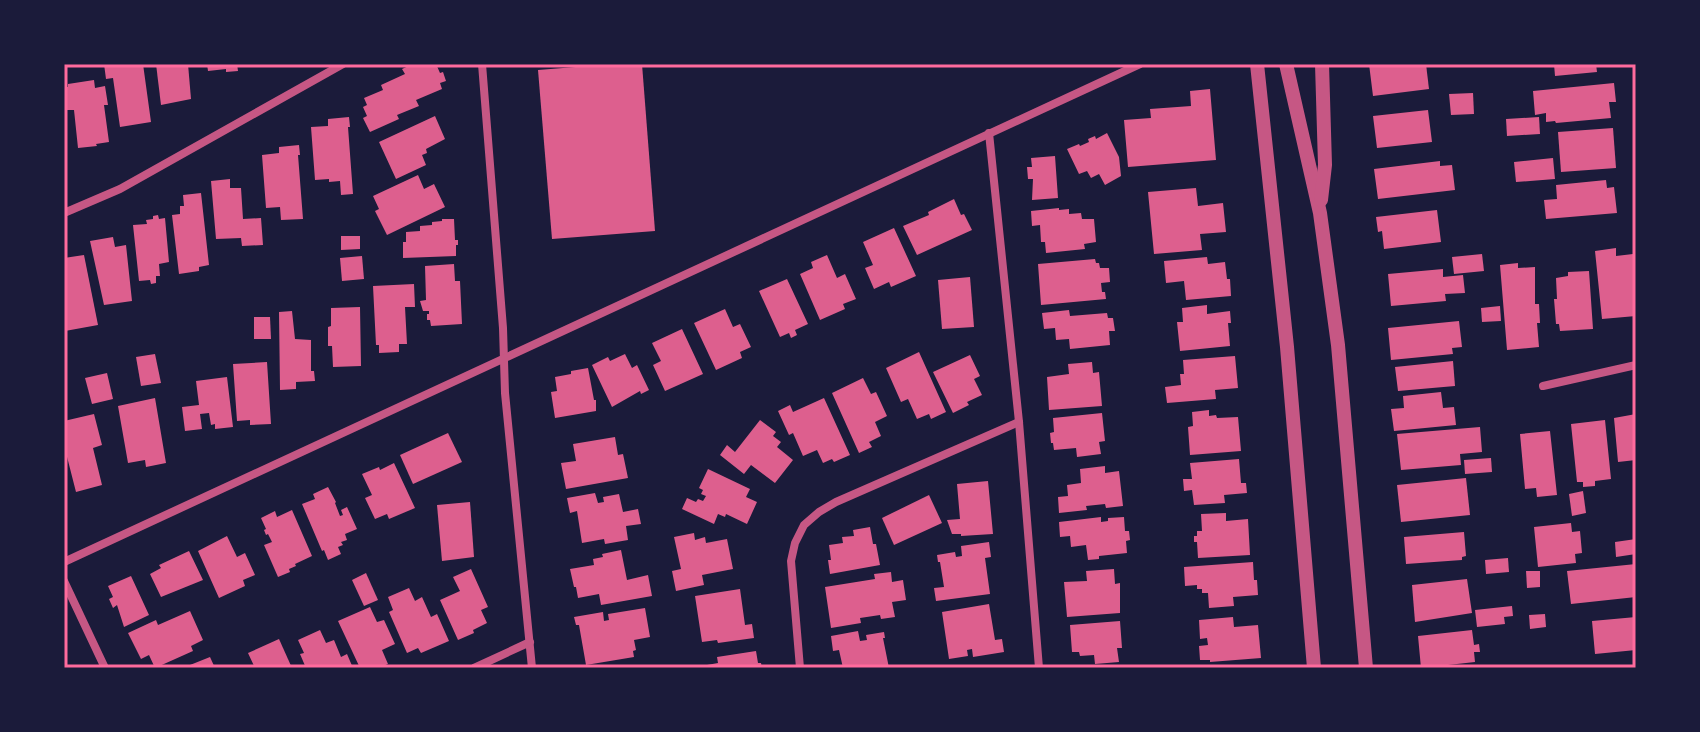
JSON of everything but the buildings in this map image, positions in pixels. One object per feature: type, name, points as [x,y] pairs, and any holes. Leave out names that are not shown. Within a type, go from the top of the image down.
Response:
[{"type":"street","points":[[64,213],[120,189],[343,64]]},
{"type":"street","points":[[482,64],[505,393],[532,668]]},
{"type":"street","points":[[64,562],[1140,64]]},
{"type":"street","points":[[1257,64],[1281,288],[1314,668]]},
{"type":"street","points":[[1286,64],[1320,213],[1338,345],[1366,668]]},
{"type":"street","points":[[1320,213],[1325,165],[1322,64]]},
{"type":"street","points":[[989,133],[1019,422],[1039,668]]},
{"type":"street","points":[[1543,386],[1636,365]]},
{"type":"street","points":[[800,668],[791,561],[804,525],[836,502],[1019,422]]},
{"type":"street","points":[[64,581],[105,668]]},
{"type":"street","points":[[474,668],[530,642]]}]
